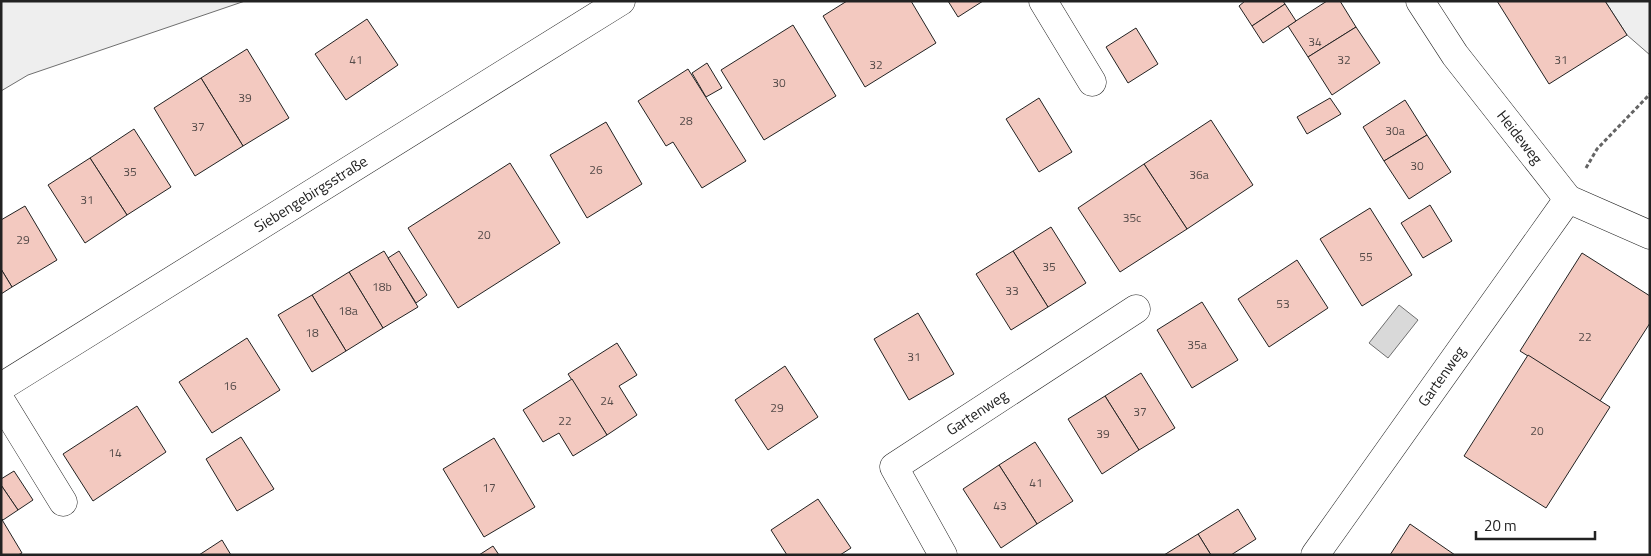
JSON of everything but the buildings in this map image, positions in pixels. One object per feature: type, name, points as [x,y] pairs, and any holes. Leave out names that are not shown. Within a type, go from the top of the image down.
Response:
[{"type":"street","name":"Siebengebirgsstraße","points":[[1,387],[621,1]]},
{"type":"street","points":[[1043,1],[1092,82]]},
{"type":"street","name":"Heideweg","points":[[1420,1],[1454,56],[1568,199],[1650,235]]},
{"type":"street","name":"Gartenweg","points":[[1314,555],[1568,199]]},
{"type":"street","name":"Gartenweg","points":[[935,552],[894,467],[1136,309]]},
{"type":"street","points":[[1,401],[63,502]]},
{"type":"path","points":[[1568,199],[1597,149],[1650,94]]},
{"type":"shaded area","points":[[1,1],[245,1],[28,75],[1,91]]},
{"type":"shaded area","points":[[1605,1],[1650,1],[1650,55],[1627,35]]},
{"type":"shaded area","points":[[1399,305],[1418,320],[1388,358],[1369,343]]}]
